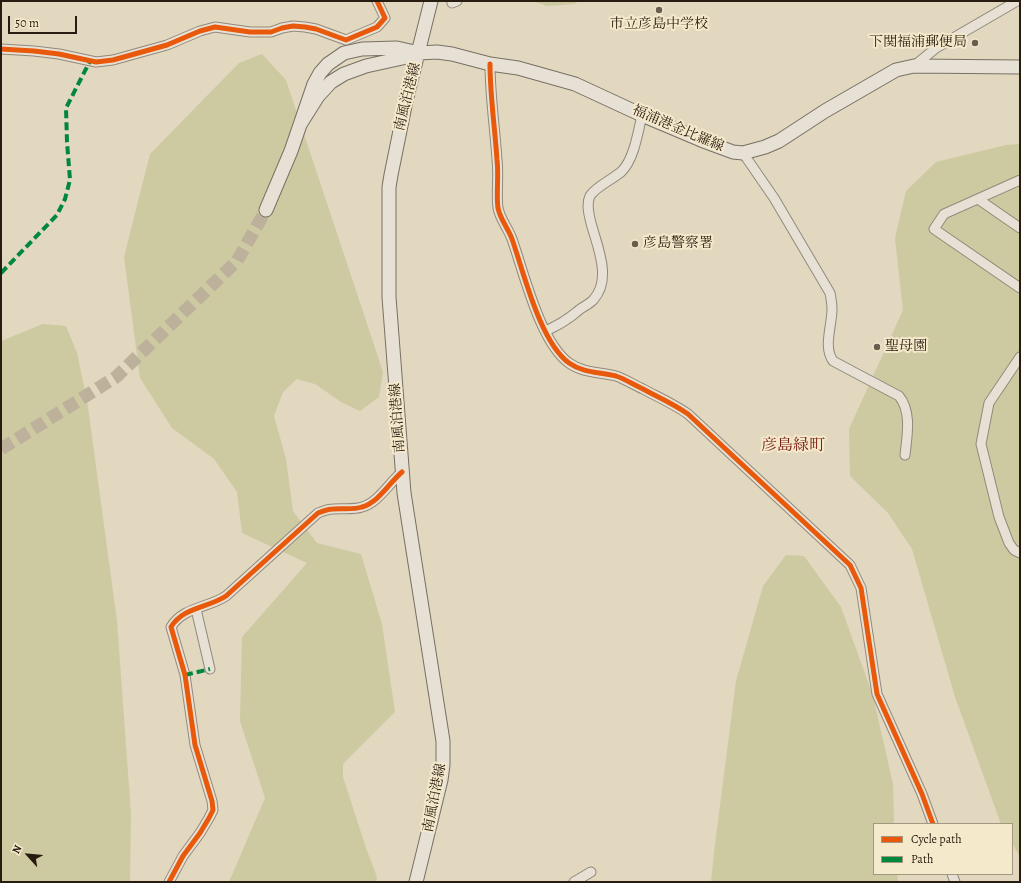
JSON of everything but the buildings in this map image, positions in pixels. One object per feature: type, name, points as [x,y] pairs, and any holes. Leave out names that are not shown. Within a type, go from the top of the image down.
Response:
[{"type":"main road","name":"南風泊港線","points":[[416,882],[441,780],[443,741],[410,534],[402,472],[389,297],[389,187],[398,140],[431,1]]},
{"type":"main road","name":"福浦港金比羅線","points":[[266,210],[291,152],[314,84],[320,73],[328,64],[336,57],[352,51],[397,48],[419,53]]},
{"type":"main road","name":"福浦港金比羅線","points":[[301,123],[318,96],[336,79],[356,69],[419,53],[437,52],[452,54],[490,64],[518,68],[575,84],[642,115],[720,148],[743,153],[779,142],[826,111],[883,76],[896,70],[914,66],[1020,67]]},
{"type":"street","points":[[1,49],[59,54],[96,62],[113,60],[153,49],[200,31],[215,27],[250,32],[271,32],[293,26],[305,27],[316,29],[346,40],[377,27],[385,18],[377,1]]},
{"type":"street","points":[[914,66],[936,48],[1017,1]]},
{"type":"street","points":[[490,64],[490,79],[498,162],[498,208],[502,220],[511,237],[530,294],[555,349],[572,365],[586,370],[615,376],[677,406],[688,414],[854,571],[861,588],[877,694],[922,794],[933,823]]},
{"type":"street","points":[[546,331],[567,320],[578,310],[589,304],[594,300],[598,293],[601,286],[602,270],[588,208],[590,196],[622,171],[627,165],[631,156],[642,115]]},
{"type":"street","points":[[743,153],[774,198],[830,293],[832,307],[828,347],[829,355],[833,361],[899,396],[903,400],[908,426],[905,455]]},
{"type":"street","points":[[1020,180],[944,214],[934,229],[1020,288]]},
{"type":"street","points":[[978,199],[1020,228]]},
{"type":"street","points":[[1020,357],[989,403],[981,444],[999,517],[1009,543],[1014,550],[1020,553]]},
{"type":"street","points":[[169,882],[183,856],[200,833],[214,810],[195,745],[185,675],[171,627],[184,613],[217,602],[226,596],[318,513],[332,509],[360,508],[366,506],[372,503],[402,472]]},
{"type":"street","points":[[196,609],[210,669]]},
{"type":"street","points":[[574,882],[591,872]]},
{"type":"shaded area","points":[[533,1],[578,1],[575,4],[547,6]]},
{"type":"shaded area","points":[[262,54],[286,80],[383,372],[379,397],[360,411],[341,402],[315,384],[297,379],[283,392],[274,416],[286,459],[293,511],[317,543],[361,554],[382,624],[395,712],[343,764],[343,777],[377,877],[376,882],[229,882],[265,798],[240,721],[242,637],[307,563],[242,533],[237,492],[214,459],[172,428],[140,378],[124,257],[150,154],[239,63]]},
{"type":"shaded area","points":[[1020,144],[1020,857],[1013,845],[1013,823],[1001,823],[955,697],[912,549],[888,513],[850,476],[849,429],[903,310],[895,238],[906,191],[936,162],[1006,145]]},
{"type":"shaded area","points":[[43,324],[66,326],[77,353],[87,400],[117,621],[131,814],[130,882],[1,882],[1,341]]},
{"type":"shaded area","points":[[786,555],[804,556],[841,607],[873,696],[893,784],[894,823],[873,823],[873,875],[897,875],[898,882],[711,882],[736,681],[763,586]]},
{"type":"tunnel","points":[[1,449],[116,377],[237,261],[266,210]]},
{"type":"marked path","points":[[1,273],[57,215],[65,199],[70,180],[66,108],[90,61]]},
{"type":"marked path","points":[[185,675],[210,669]]},
{"type":"cycle path","points":[[1,49],[59,54],[96,62],[113,60],[167,45],[200,31],[215,27],[250,32],[271,32],[293,26],[305,27],[316,29],[346,40],[377,27],[385,18],[377,1]]},
{"type":"cycle path","points":[[490,64],[498,166],[498,208],[500,216],[512,239],[541,324],[550,340],[559,353],[574,366],[580,369],[619,377],[688,414],[850,565],[861,588],[877,694],[922,794],[933,823]]},
{"type":"cycle path","points":[[169,882],[183,856],[200,833],[213,810],[212,801],[195,745],[185,675],[171,627],[182,615],[226,596],[318,513],[331,509],[352,509],[368,505],[379,497],[402,472]]},
{"type":"place","name":"市立彦島中学校","points":[[659,10]]},
{"type":"place","name":"下関福浦郵便局","points":[[975,43]]},
{"type":"place","name":"彦島警察署","points":[[635,244]]},
{"type":"place","name":"聖母園","points":[[877,347]]},
{"type":"district","name":"彦島緑町","points":[[793,446]]}]
